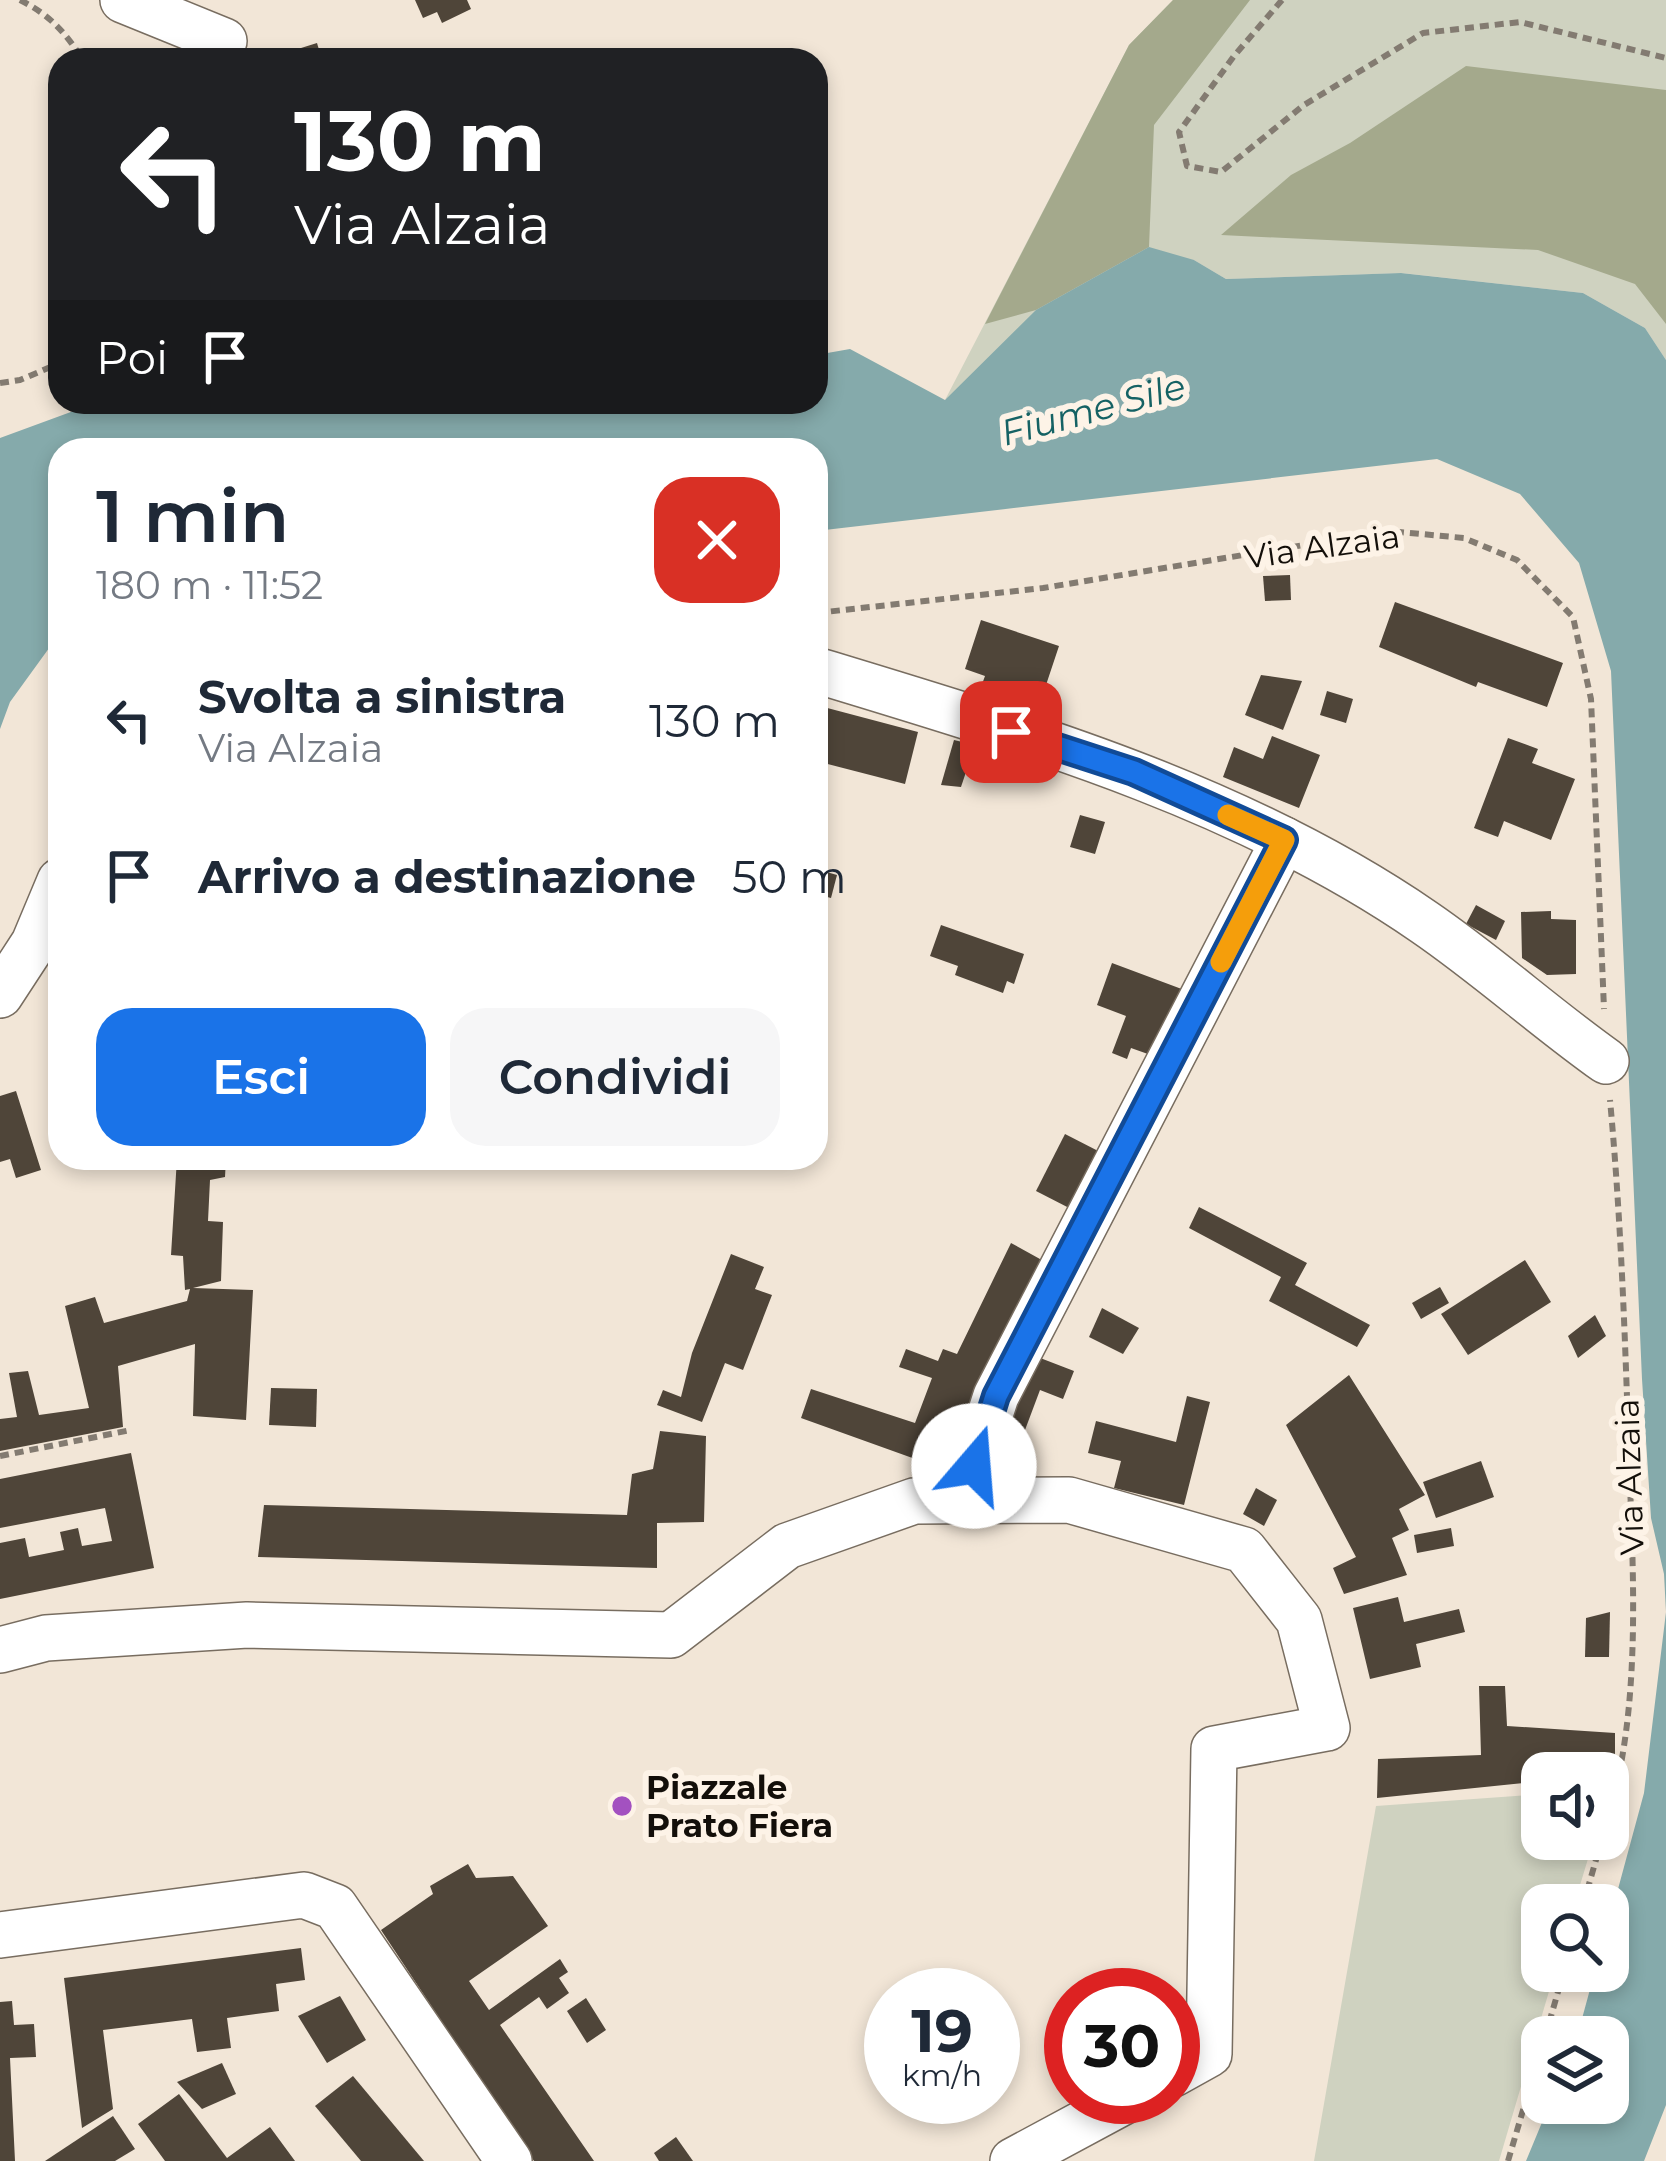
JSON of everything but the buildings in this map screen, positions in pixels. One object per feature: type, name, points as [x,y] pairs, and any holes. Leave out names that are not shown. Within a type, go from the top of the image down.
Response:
[{"type":"street","points":[[123,0],[224,41]]},
{"type":"street","points":[[828,674],[1134,772],[1284,840],[1423,922],[1606,1061]]},
{"type":"street","points":[[962,1500],[996,1396],[1284,840]]},
{"type":"street","points":[[0,995],[34,943],[48,910]]},
{"type":"street","points":[[0,1650],[46,1638],[248,1625],[671,1635],[788,1546],[914,1501],[1069,1500],[1244,1550],[1300,1621],[1327,1728],[1214,1749],[1209,2054],[1200,2059]]},
{"type":"street","points":[[0,1935],[304,1895],[335,1907],[508,2161]]},
{"type":"street","points":[[1012,2161],[1081,2124]]},
{"type":"path","points":[[20,0],[47,14],[75,48]]},
{"type":"path","points":[[1282,0],[1234,56],[1179,133],[1187,166],[1221,172],[1304,104],[1424,33],[1520,22],[1666,58]]},
{"type":"path","points":[[0,383],[48,368]]},
{"type":"path","name":"Via Alzaia","points":[[828,612],[1043,588],[1389,531],[1464,538],[1516,560],[1573,617],[1591,699],[1606,1061],[1623,1238],[1632,1556],[1628,1707],[1622,1752]]},
{"type":"path","points":[[0,1456],[131,1430]]},
{"type":"path","points":[[1508,2161],[1521,2117]]},
{"type":"green space","points":[[1173,0],[1666,0],[1666,360],[1645,328],[1583,293],[1402,273],[1226,279],[1194,260],[945,400],[1129,45]]},
{"type":"green space","points":[[1173,0],[1250,0],[1154,125],[1149,247],[1036,310],[985,324],[1129,45]]},
{"type":"green space","points":[[1466,66],[1666,90],[1666,324],[1635,284],[1538,250],[1221,235],[1291,175],[1350,143]]},
{"type":"green space","points":[[1521,1796],[1521,1860],[1588,1860],[1580,1884],[1521,1884],[1521,1992],[1549,1992],[1542,2016],[1521,2016],[1521,2086],[1499,2161],[1314,2161],[1376,1806]]},
{"type":"water","name":"Fiume Sile","points":[[1149,247],[1194,260],[1226,279],[1401,273],[1583,293],[1645,328],[1666,360],[1666,1612],[1664,1574],[1651,1518],[1642,1379],[1611,671],[1579,563],[1520,494],[1437,459],[828,530],[828,438],[48,438],[48,650],[10,702],[0,729],[0,438],[65,414],[828,414],[828,353],[850,349],[945,400],[1036,310]]},
{"type":"water","points":[[1666,1612],[1666,2105],[1644,2161],[1526,2161],[1541,2124],[1629,2124],[1629,2016],[1583,2016],[1589,1992],[1629,1992],[1629,1884],[1619,1884],[1644,1793]]},
{"type":"slow traffic","points":[[1221,962],[1284,840],[1228,815]]},
{"type":"place","name":"Piazzale Prato Fiera","points":[[622,1806]]},
{"type":"route","points":[[974,1466],[996,1396],[1284,840],[1134,772],[1011,732]]}]
